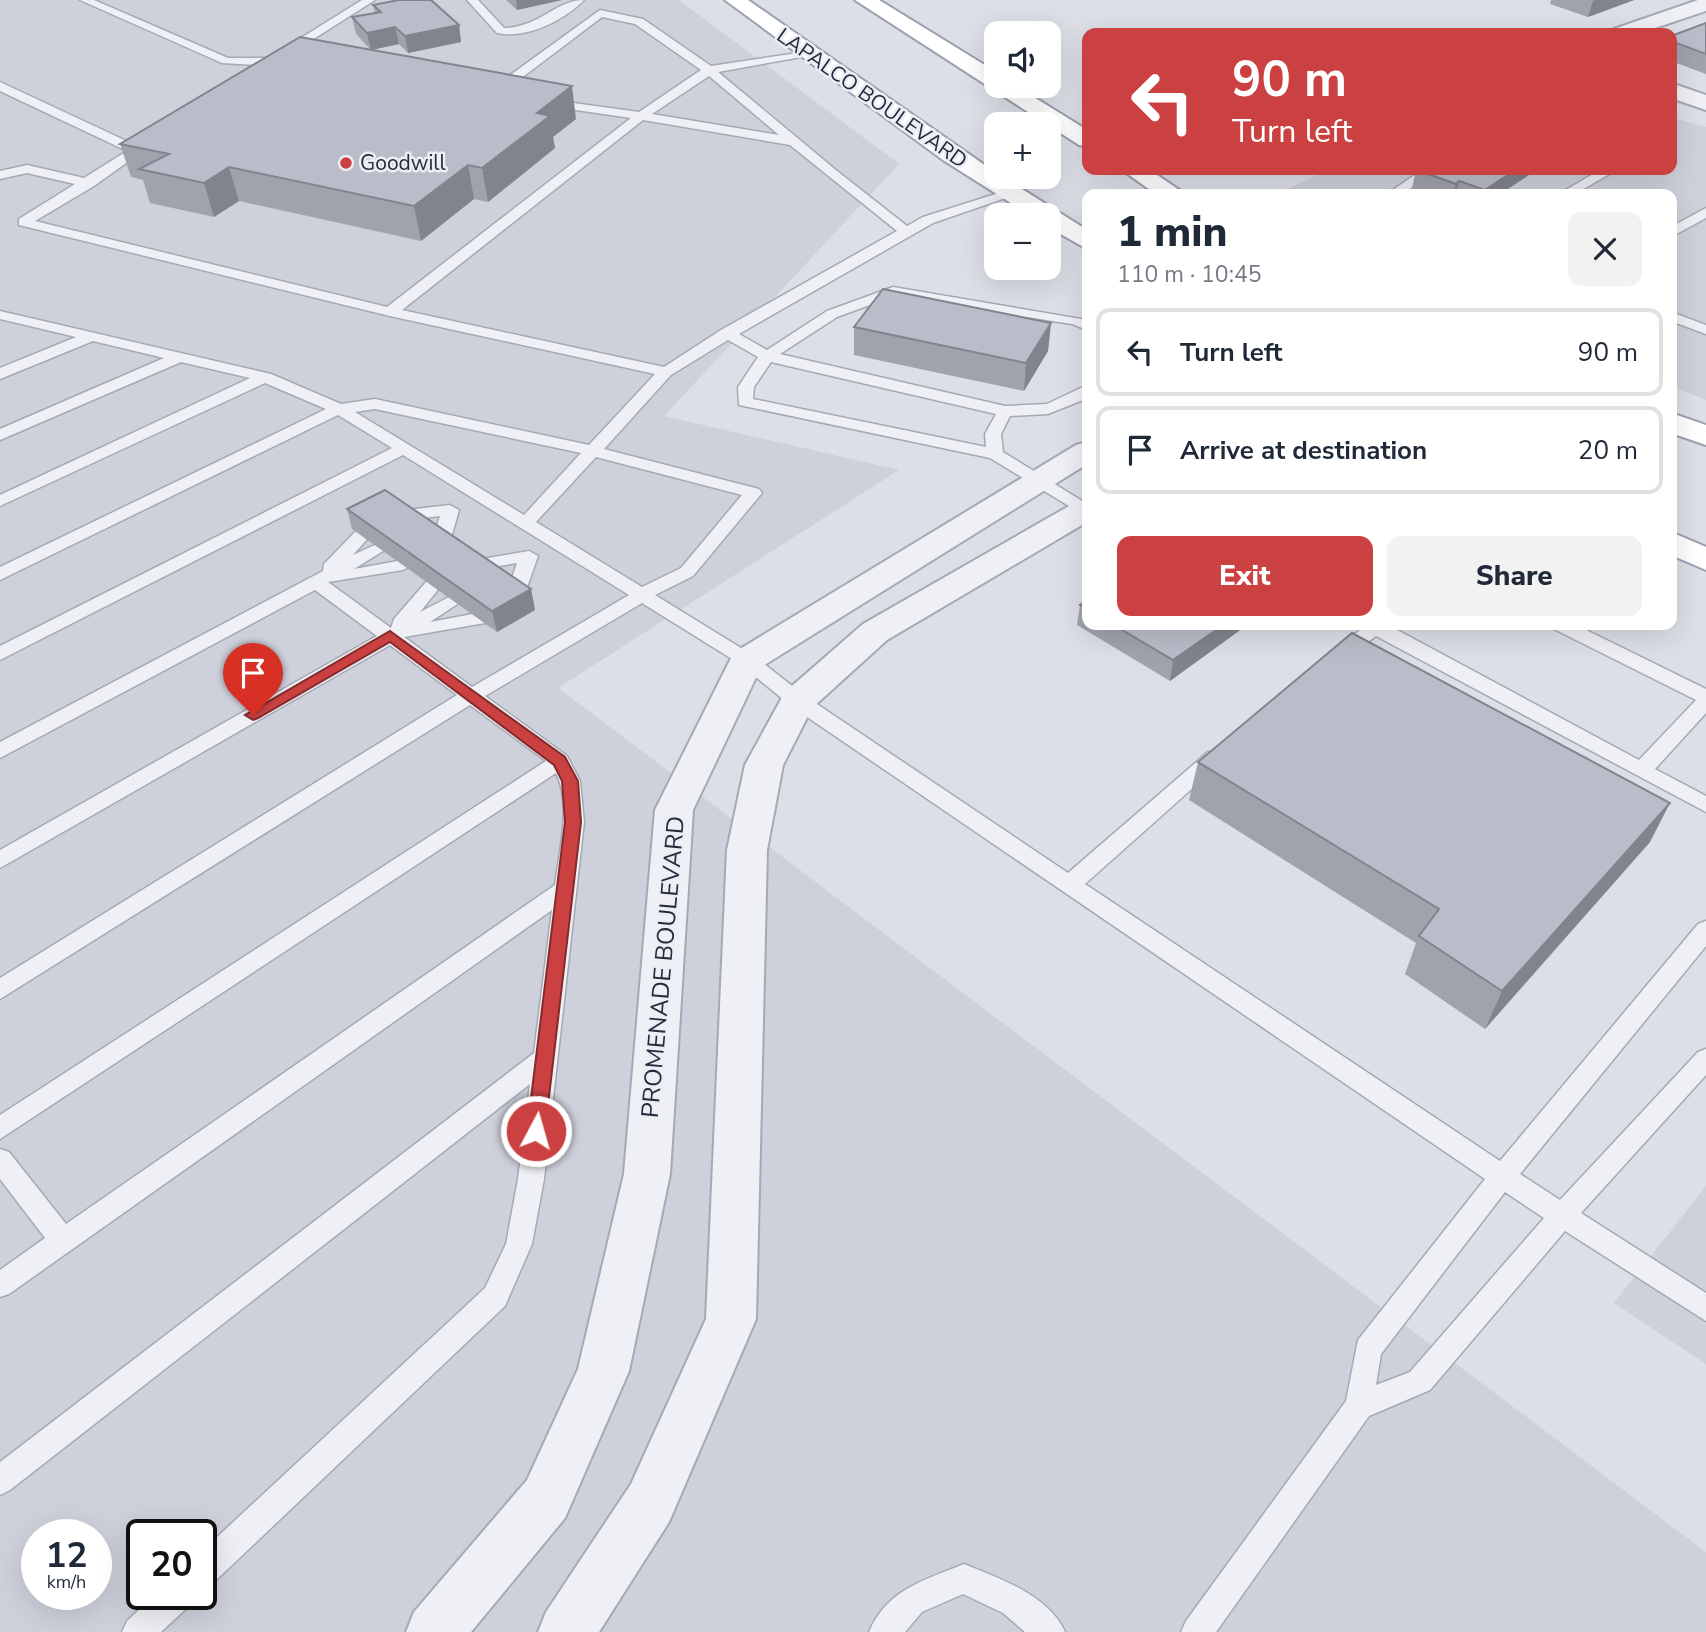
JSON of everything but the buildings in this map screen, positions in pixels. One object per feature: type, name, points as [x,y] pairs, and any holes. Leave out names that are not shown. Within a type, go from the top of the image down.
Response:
[{"type":"main road","name":"LAPALCO BOULEVARD","points":[[735,0],[951,155],[1067,227]]},
{"type":"main road","points":[[865,0],[984,74]]},
{"type":"main road","points":[[1020,98],[1082,137]]},
{"type":"main road","points":[[1142,175],[1165,189]]},
{"type":"main road","points":[[1677,424],[1706,436]]},
{"type":"main road","points":[[1677,545],[1706,560]]},
{"type":"street","points":[[1636,28],[1706,4]]},
{"type":"street","points":[[1677,92],[1706,103]]},
{"type":"street","points":[[747,660],[1082,454]]},
{"type":"street","points":[[566,1632],[650,1503],[731,1319],[747,850],[764,765],[798,701],[875,632],[1082,512]]},
{"type":"street","name":"PROMENADE BOULEVARD","points":[[434,1632],[546,1499],[603,1371],[647,1174],[674,810],[747,660]]},
{"type":"lane","points":[[85,0],[226,61],[297,65]]},
{"type":"lane","points":[[249,76],[370,0]]},
{"type":"lane","points":[[472,0],[501,31],[512,32],[540,26],[579,0]]},
{"type":"lane","points":[[795,142],[488,92],[600,13],[639,20],[709,69],[907,232]]},
{"type":"lane","points":[[390,312],[641,116],[709,69],[807,53]]},
{"type":"lane","points":[[0,86],[137,151]]},
{"type":"lane","points":[[160,136],[24,222],[390,312],[666,372]]},
{"type":"lane","points":[[0,175],[27,169],[89,183]]},
{"type":"lane","points":[[1401,189],[1422,175]]},
{"type":"lane","points":[[1575,189],[1600,175]]},
{"type":"lane","points":[[526,523],[666,372],[726,333],[929,220],[1013,193]]},
{"type":"lane","points":[[1677,229],[1706,212]]},
{"type":"lane","points":[[1082,321],[893,291],[832,314],[768,356],[746,387],[745,402],[995,454],[1082,508]]},
{"type":"lane","points":[[3,318],[265,377],[339,409],[401,450],[556,541],[747,660],[798,701],[1504,1178],[1706,1308]]},
{"type":"lane","points":[[1677,318],[1706,330]]},
{"type":"lane","points":[[726,333],[768,356],[1004,411],[1043,412],[1068,403],[1082,393]]},
{"type":"lane","points":[[0,374],[90,337]]},
{"type":"lane","points":[[0,435],[178,357]]},
{"type":"lane","points":[[0,501],[265,377]]},
{"type":"lane","points":[[0,574],[339,409],[375,404],[593,451],[753,493],[687,572],[643,594],[472,695],[0,990]]},
{"type":"lane","points":[[995,454],[993,434],[1004,411]]},
{"type":"lane","points":[[0,654],[401,450]]},
{"type":"lane","points":[[416,528],[478,495]]},
{"type":"lane","points":[[398,516],[450,510]]},
{"type":"lane","points":[[440,544],[450,510]]},
{"type":"lane","points":[[316,582],[361,536]]},
{"type":"lane","points":[[490,579],[556,541]]},
{"type":"lane","points":[[0,751],[379,548]]},
{"type":"lane","points":[[470,566],[529,556]]},
{"type":"lane","points":[[515,596],[529,556]]},
{"type":"lane","points":[[316,582],[403,565]]},
{"type":"lane","points":[[217,1558],[495,1297],[519,1244],[531,1179],[573,822],[570,781],[560,761],[316,582]]},
{"type":"lane","points":[[390,636],[432,586]]},
{"type":"lane","points":[[0,860],[453,601]]},
{"type":"lane","points":[[390,636],[478,619]]},
{"type":"lane","points":[[1324,666],[1372,630]]},
{"type":"lane","points":[[1384,630],[1706,805]]},
{"type":"lane","points":[[1571,630],[1706,699],[1641,771]]},
{"type":"lane","points":[[1071,883],[1232,742]]},
{"type":"lane","points":[[0,1128],[560,761]]},
{"type":"lane","points":[[0,1285],[564,890]]},
{"type":"lane","points":[[1197,1632],[1359,1406],[1368,1349],[1466,1221],[1706,930]]},
{"type":"lane","points":[[0,1480],[544,1059]]},
{"type":"lane","points":[[1359,1406],[1420,1381],[1562,1216],[1706,1059]]},
{"type":"lane","points":[[0,1160],[63,1241]]},
{"type":"lane","points":[[885,1632],[911,1601],[964,1579],[1014,1602],[1049,1632]]},
{"type":"lane","points":[[138,1632],[162,1610]]},
{"type":"shaded area","points":[[0,0],[679,0],[899,164],[664,416],[899,470],[558,688],[1706,1552],[1706,1632],[0,1632]]},
{"type":"shaded area","points":[[1677,119],[1706,127],[1706,400],[1677,388],[1677,189],[1287,189],[1317,175],[1677,175]]},
{"type":"shaded area","points":[[1706,1186],[1706,1364],[1614,1303]]},
{"type":"place","name":"Goodwill","points":[[346,163]]},
{"type":"route","points":[[253,715],[390,636],[560,761],[570,781],[573,822],[536,1131]]}]
